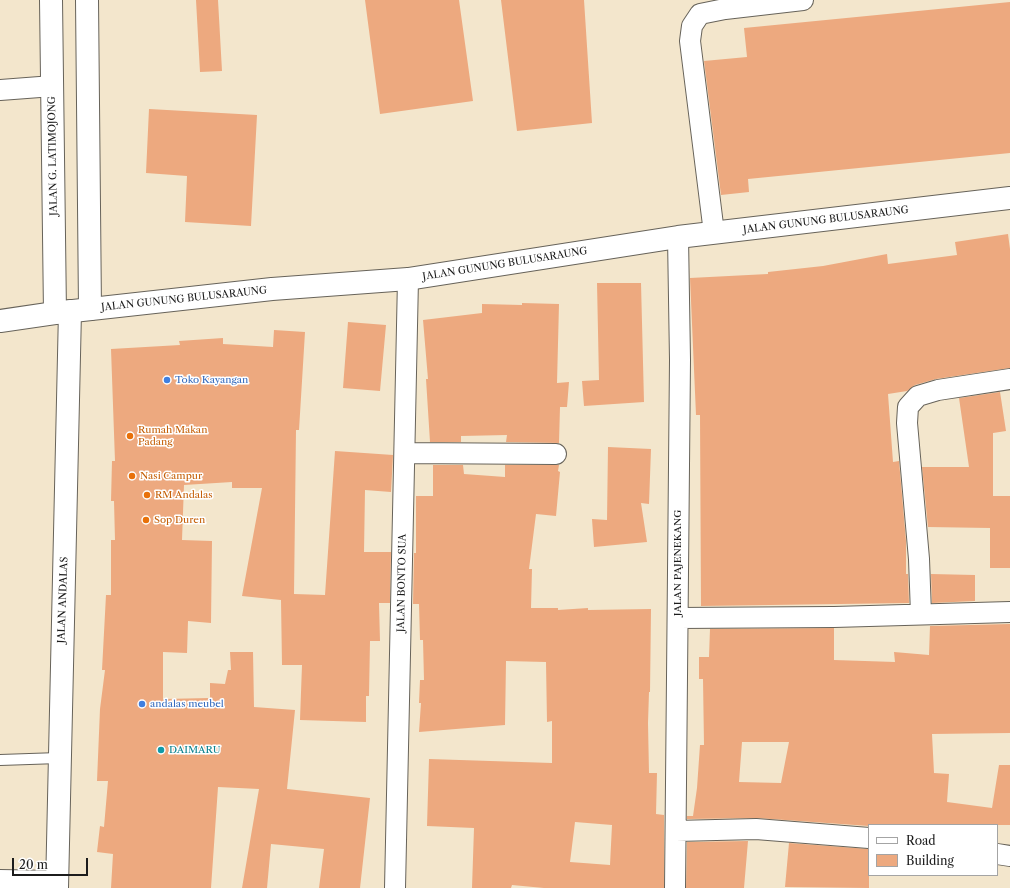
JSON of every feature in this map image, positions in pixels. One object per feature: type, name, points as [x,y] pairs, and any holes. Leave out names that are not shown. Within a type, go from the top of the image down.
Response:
[{"type":"main road","name":"JALAN G. LATIMOJONG","points":[[51,0],[52,86],[72,311]]},
{"type":"main road","points":[[72,311],[87,0]]},
{"type":"main road","name":"JALAN GUNUNG BULUSARAUNG","points":[[0,321],[72,311],[272,289],[408,279],[678,237],[1010,198]]},
{"type":"main road","name":"JALAN ANDALAS","points":[[57,884],[59,758],[72,311]]},
{"type":"street","points":[[714,233],[690,41],[692,26],[700,14],[725,8],[803,0]]},
{"type":"street","points":[[0,90],[52,86]]},
{"type":"street","name":"JALAN PAJENEKANG","points":[[675,888],[678,618],[678,237]]},
{"type":"street","name":"JALAN BONTO SUA","points":[[395,888],[408,279]]},
{"type":"street","points":[[921,614],[907,423],[908,407],[918,396],[938,390],[1010,379]]},
{"type":"street","points":[[405,453],[556,454]]},
{"type":"street","points":[[678,618],[834,617],[1010,612]]},
{"type":"street","points":[[676,831],[756,829],[868,838]]},
{"type":"street","points":[[998,854],[1010,856]]},
{"type":"street","points":[[0,880],[57,884]]},
{"type":"lane","points":[[0,760],[59,758]]},
{"type":"building","points":[[196,0],[218,0],[222,71],[200,72]]},
{"type":"building","points":[[365,0],[459,0],[473,101],[380,114]]},
{"type":"building","points":[[501,0],[584,0],[592,123],[517,131]]},
{"type":"building","points":[[1010,2],[1010,153],[748,179],[749,192],[721,195],[704,61],[747,57],[744,28]]},
{"type":"building","points":[[149,109],[257,115],[251,226],[185,222],[187,176],[146,173]]},
{"type":"building","points":[[1008,234],[1010,249],[1010,368],[936,379],[915,385],[907,391],[888,394],[893,462],[899,461],[906,541],[906,574],[908,574],[909,603],[701,606],[700,415],[696,415],[690,278],[768,274],[768,272],[823,266],[887,254],[888,264],[957,255],[955,242]]},
{"type":"building","points":[[597,283],[641,283],[644,402],[584,406],[582,381],[599,380]]},
{"type":"building","points":[[522,303],[559,304],[557,383],[569,382],[567,407],[560,407],[559,443],[506,442],[507,435],[461,436],[461,442],[430,442],[426,379],[428,379],[423,320],[482,313],[482,304],[522,305]]},
{"type":"building","points":[[348,322],[386,325],[380,391],[343,388]]},
{"type":"building","points":[[274,330],[305,332],[299,430],[296,430],[294,594],[325,595],[335,451],[393,455],[391,492],[365,490],[364,552],[391,552],[390,603],[379,603],[380,641],[370,641],[369,696],[366,696],[366,722],[300,720],[302,665],[282,665],[281,600],[242,596],[262,488],[232,488],[232,482],[184,485],[182,540],[212,541],[211,623],[188,621],[187,653],[163,652],[163,699],[210,698],[210,683],[225,684],[228,670],[231,670],[230,652],[253,652],[254,707],[295,710],[287,789],[370,798],[360,888],[319,888],[324,849],[271,844],[267,888],[242,888],[259,789],[218,787],[211,888],[111,888],[113,854],[97,852],[100,826],[104,827],[108,781],[97,781],[100,709],[105,670],[102,670],[106,595],[111,595],[111,540],[115,540],[114,501],[111,501],[112,461],[115,461],[111,349],[180,345],[179,341],[223,338],[223,344],[273,347]]},
{"type":"building","points":[[1000,392],[1006,431],[993,433],[993,496],[1010,496],[1010,568],[990,568],[990,528],[928,527],[922,467],[969,467],[959,398]]},
{"type":"building","points":[[608,447],[651,449],[649,504],[641,503],[647,542],[594,547],[592,519],[607,520]]},
{"type":"building","points":[[433,465],[463,465],[464,474],[505,477],[505,465],[559,465],[558,471],[560,472],[556,516],[536,514],[529,569],[532,569],[531,608],[558,608],[558,610],[588,608],[588,610],[651,609],[648,723],[649,773],[657,773],[656,814],[664,815],[664,888],[544,888],[512,885],[511,888],[472,888],[474,828],[427,826],[429,759],[552,763],[552,721],[547,722],[546,662],[506,661],[505,725],[419,732],[421,703],[419,703],[420,680],[424,680],[423,640],[420,640],[419,604],[413,604],[414,553],[416,553],[416,496],[433,496]],"holes":[[[575,822],[612,825],[610,865],[570,862]]]},
{"type":"building","points":[[931,574],[975,575],[975,601],[932,603]]},
{"type":"building","points":[[1010,624],[1010,733],[932,734],[934,773],[949,774],[947,802],[992,808],[999,765],[1010,765],[1010,825],[868,824],[868,826],[757,818],[687,819],[687,816],[693,816],[697,788],[700,745],[704,745],[703,679],[699,679],[699,657],[709,657],[710,629],[834,628],[834,660],[895,662],[894,652],[929,655],[930,626]],"holes":[[[742,742],[789,742],[781,783],[739,782]]]},
{"type":"building","points":[[748,841],[744,888],[686,888],[687,842]]},
{"type":"building","points":[[789,843],[868,849],[869,888],[785,887]]},
{"type":"place","name":"Toko Kayangan","points":[[167,380]]},
{"type":"place","name":"Rumah Makan Padang","points":[[130,436]]},
{"type":"place","name":"Nasi Campur","points":[[132,476]]},
{"type":"place","name":"RM Andalas","points":[[147,495]]},
{"type":"place","name":"Sop Duren","points":[[146,520]]},
{"type":"place","name":"andalas meubel","points":[[142,704]]},
{"type":"place","name":"DAIMARU","points":[[161,750]]}]
